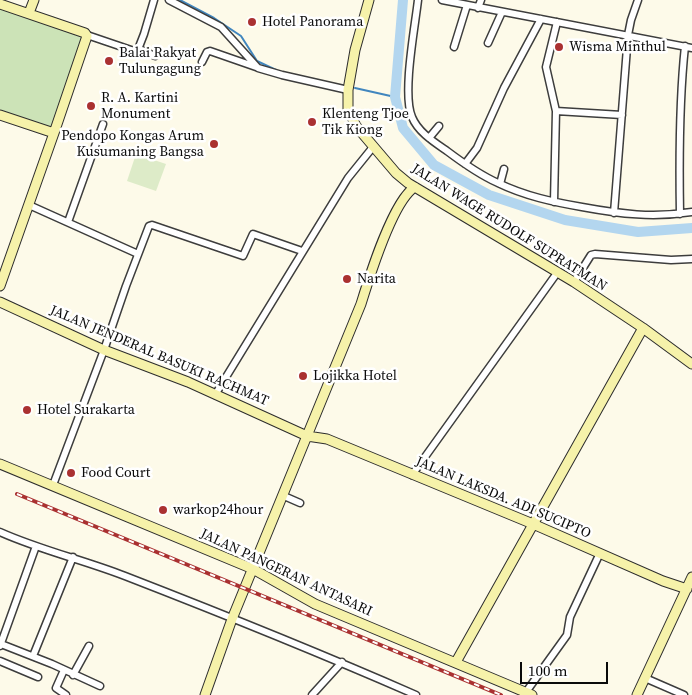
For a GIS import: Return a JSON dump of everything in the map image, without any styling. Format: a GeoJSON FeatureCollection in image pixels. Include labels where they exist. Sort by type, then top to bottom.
{"type":"FeatureCollection","features":[{"type":"Feature","properties":{"kind":"street"},"geometry":{"type":"LineString","coordinates":[[29,14],[34,0]]}},
{"type":"Feature","properties":{"kind":"street"},"geometry":{"type":"LineString","coordinates":[[0,4],[136,52],[154,0]]}},
{"type":"Feature","properties":{"kind":"street"},"geometry":{"type":"LineString","coordinates":[[169,0],[221,27],[258,68]]}},
{"type":"Feature","properties":{"kind":"street","name":"JALAN WAGE RUDOLF SUPRATMAN"},"geometry":{"type":"LineString","coordinates":[[369,0],[355,50],[348,90],[348,109],[352,120],[373,147],[402,178],[415,187],[574,282],[643,328],[692,364]]}},
{"type":"Feature","properties":{"kind":"street"},"geometry":{"type":"LineString","coordinates":[[418,0],[408,103],[414,122],[430,138],[465,164],[522,194],[554,202],[638,216],[692,212]]}},
{"type":"Feature","properties":{"kind":"street"},"geometry":{"type":"LineString","coordinates":[[442,0],[692,48]]}},
{"type":"Feature","properties":{"kind":"street"},"geometry":{"type":"LineString","coordinates":[[478,8],[481,0]]}},
{"type":"Feature","properties":{"kind":"street"},"geometry":{"type":"LineString","coordinates":[[614,212],[628,35],[638,0]]}},
{"type":"Feature","properties":{"kind":"street"},"geometry":{"type":"LineString","coordinates":[[454,47],[467,5]]}},
{"type":"Feature","properties":{"kind":"street"},"geometry":{"type":"LineString","coordinates":[[488,43],[502,12]]}},
{"type":"Feature","properties":{"kind":"street"},"geometry":{"type":"LineString","coordinates":[[465,164],[477,148],[504,88],[541,19]]}},
{"type":"Feature","properties":{"kind":"street"},"geometry":{"type":"LineString","coordinates":[[554,202],[556,111],[546,67],[557,22]]}},
{"type":"Feature","properties":{"kind":"street"},"geometry":{"type":"LineString","coordinates":[[0,286],[87,35]]}},
{"type":"Feature","properties":{"kind":"street"},"geometry":{"type":"LineString","coordinates":[[680,214],[679,130],[685,46]]}},
{"type":"Feature","properties":{"kind":"street"},"geometry":{"type":"LineString","coordinates":[[138,49],[155,56]]}},
{"type":"Feature","properties":{"kind":"street"},"geometry":{"type":"LineString","coordinates":[[202,62],[207,52],[210,51],[282,75],[348,90]]}},
{"type":"Feature","properties":{"kind":"street"},"geometry":{"type":"LineString","coordinates":[[556,111],[622,115]]}},
{"type":"Feature","properties":{"kind":"street"},"geometry":{"type":"LineString","coordinates":[[0,115],[54,133]]}},
{"type":"Feature","properties":{"kind":"street"},"geometry":{"type":"LineString","coordinates":[[68,222],[103,124]]}},
{"type":"Feature","properties":{"kind":"street"},"geometry":{"type":"LineString","coordinates":[[430,138],[439,126]]}},
{"type":"Feature","properties":{"kind":"street"},"geometry":{"type":"LineString","coordinates":[[215,395],[348,178],[373,147]]}},
{"type":"Feature","properties":{"kind":"street"},"geometry":{"type":"LineString","coordinates":[[500,184],[504,169]]}},
{"type":"Feature","properties":{"kind":"street"},"geometry":{"type":"LineString","coordinates":[[205,695],[232,619],[284,496],[361,304],[374,264],[400,202],[404,195],[415,187]]}},
{"type":"Feature","properties":{"kind":"street"},"geometry":{"type":"LineString","coordinates":[[29,205],[138,254]]}},
{"type":"Feature","properties":{"kind":"street"},"geometry":{"type":"LineString","coordinates":[[53,485],[150,225],[243,256],[253,234],[302,251]]}},
{"type":"Feature","properties":{"kind":"street"},"geometry":{"type":"LineString","coordinates":[[574,282],[591,256],[595,254],[671,260],[692,259]]}},
{"type":"Feature","properties":{"kind":"street"},"geometry":{"type":"LineString","coordinates":[[412,475],[557,272]]}},
{"type":"Feature","properties":{"kind":"street","name":"JALAN JENDERAL BASUKI RACHMAT"},"geometry":{"type":"LineString","coordinates":[[0,302],[104,350],[188,382],[307,436]]}},
{"type":"Feature","properties":{"kind":"street"},"geometry":{"type":"LineString","coordinates":[[456,662],[643,328]]}},
{"type":"Feature","properties":{"kind":"street","name":"JALAN LAKSDA. ADI SUCIPTO"},"geometry":{"type":"LineString","coordinates":[[307,436],[327,440],[533,524],[663,581],[689,590]]}},
{"type":"Feature","properties":{"kind":"street","name":"JALAN PANGERAN ANTASARI"},"geometry":{"type":"LineString","coordinates":[[0,464],[253,569],[314,604],[529,694]]}},
{"type":"Feature","properties":{"kind":"street"},"geometry":{"type":"LineString","coordinates":[[284,496],[300,503]]}},
{"type":"Feature","properties":{"kind":"street"},"geometry":{"type":"LineString","coordinates":[[0,532],[36,546],[73,557],[342,662],[416,695]]}},
{"type":"Feature","properties":{"kind":"street"},"geometry":{"type":"LineString","coordinates":[[36,546],[1,645],[33,656],[100,686]]}},
{"type":"Feature","properties":{"kind":"street"},"geometry":{"type":"LineString","coordinates":[[529,694],[567,635],[570,617],[600,553]]}},
{"type":"Feature","properties":{"kind":"street"},"geometry":{"type":"LineString","coordinates":[[33,656],[73,557]]}},
{"type":"Feature","properties":{"kind":"street"},"geometry":{"type":"LineString","coordinates":[[637,695],[689,590],[692,577]]}},
{"type":"Feature","properties":{"kind":"street"},"geometry":{"type":"LineString","coordinates":[[73,674],[89,646]]}},
{"type":"Feature","properties":{"kind":"street"},"geometry":{"type":"LineString","coordinates":[[0,661],[38,676]]}},
{"type":"Feature","properties":{"kind":"street"},"geometry":{"type":"LineString","coordinates":[[314,694],[342,662]]}},
{"type":"Feature","properties":{"kind":"street"},"geometry":{"type":"LineString","coordinates":[[64,670],[56,689],[66,695]]}},
{"type":"Feature","properties":{"kind":"street"},"geometry":{"type":"LineString","coordinates":[[645,678],[684,695]]}},
{"type":"Feature","properties":{"kind":"green space"},"geometry":{"type":"Polygon","coordinates":[[[0,5],[84,35],[52,129],[0,112],[0,5]]]}},
{"type":"Feature","properties":{"kind":"green space"},"geometry":{"type":"Polygon","coordinates":[[[136,154],[166,164],[156,191],[127,181],[136,154]]]}},
{"type":"Feature","properties":{"kind":"waterway"},"geometry":{"type":"LineString","coordinates":[[180,0],[214,18],[241,36],[257,61],[276,70]]}},
{"type":"Feature","properties":{"kind":"waterway"},"geometry":{"type":"LineString","coordinates":[[403,0],[395,97],[403,128],[434,165],[489,195],[565,220],[638,232],[692,228]]}},
{"type":"Feature","properties":{"kind":"waterway"},"geometry":{"type":"LineString","coordinates":[[355,88],[395,97]]}},
{"type":"Feature","properties":{"kind":"railway"},"geometry":{"type":"LineString","coordinates":[[17,494],[501,695]]}},
{"type":"Feature","properties":{"kind":"place","name":"Hotel Panorama"},"geometry":{"type":"Point","coordinates":[252,22]}},
{"type":"Feature","properties":{"kind":"place","name":"Wisma Minthul"},"geometry":{"type":"Point","coordinates":[559,47]}},
{"type":"Feature","properties":{"kind":"place","name":"Balai Rakyat Tulungagung"},"geometry":{"type":"Point","coordinates":[109,61]}},
{"type":"Feature","properties":{"kind":"place","name":"R. A. Kartini Monument"},"geometry":{"type":"Point","coordinates":[91,106]}},
{"type":"Feature","properties":{"kind":"place","name":"Klenteng Tjoe Tik Kiong"},"geometry":{"type":"Point","coordinates":[312,122]}},
{"type":"Feature","properties":{"kind":"place","name":"Pendopo Kongas Arum Kusumaning Bangsa"},"geometry":{"type":"Point","coordinates":[214,144]}},
{"type":"Feature","properties":{"kind":"place","name":"Narita"},"geometry":{"type":"Point","coordinates":[347,279]}},
{"type":"Feature","properties":{"kind":"place","name":"Lojikka Hotel"},"geometry":{"type":"Point","coordinates":[303,376]}},
{"type":"Feature","properties":{"kind":"place","name":"Hotel Surakarta"},"geometry":{"type":"Point","coordinates":[27,410]}},
{"type":"Feature","properties":{"kind":"place","name":"Food Court"},"geometry":{"type":"Point","coordinates":[71,473]}},
{"type":"Feature","properties":{"kind":"place","name":"warkop24hour"},"geometry":{"type":"Point","coordinates":[163,510]}}]}
